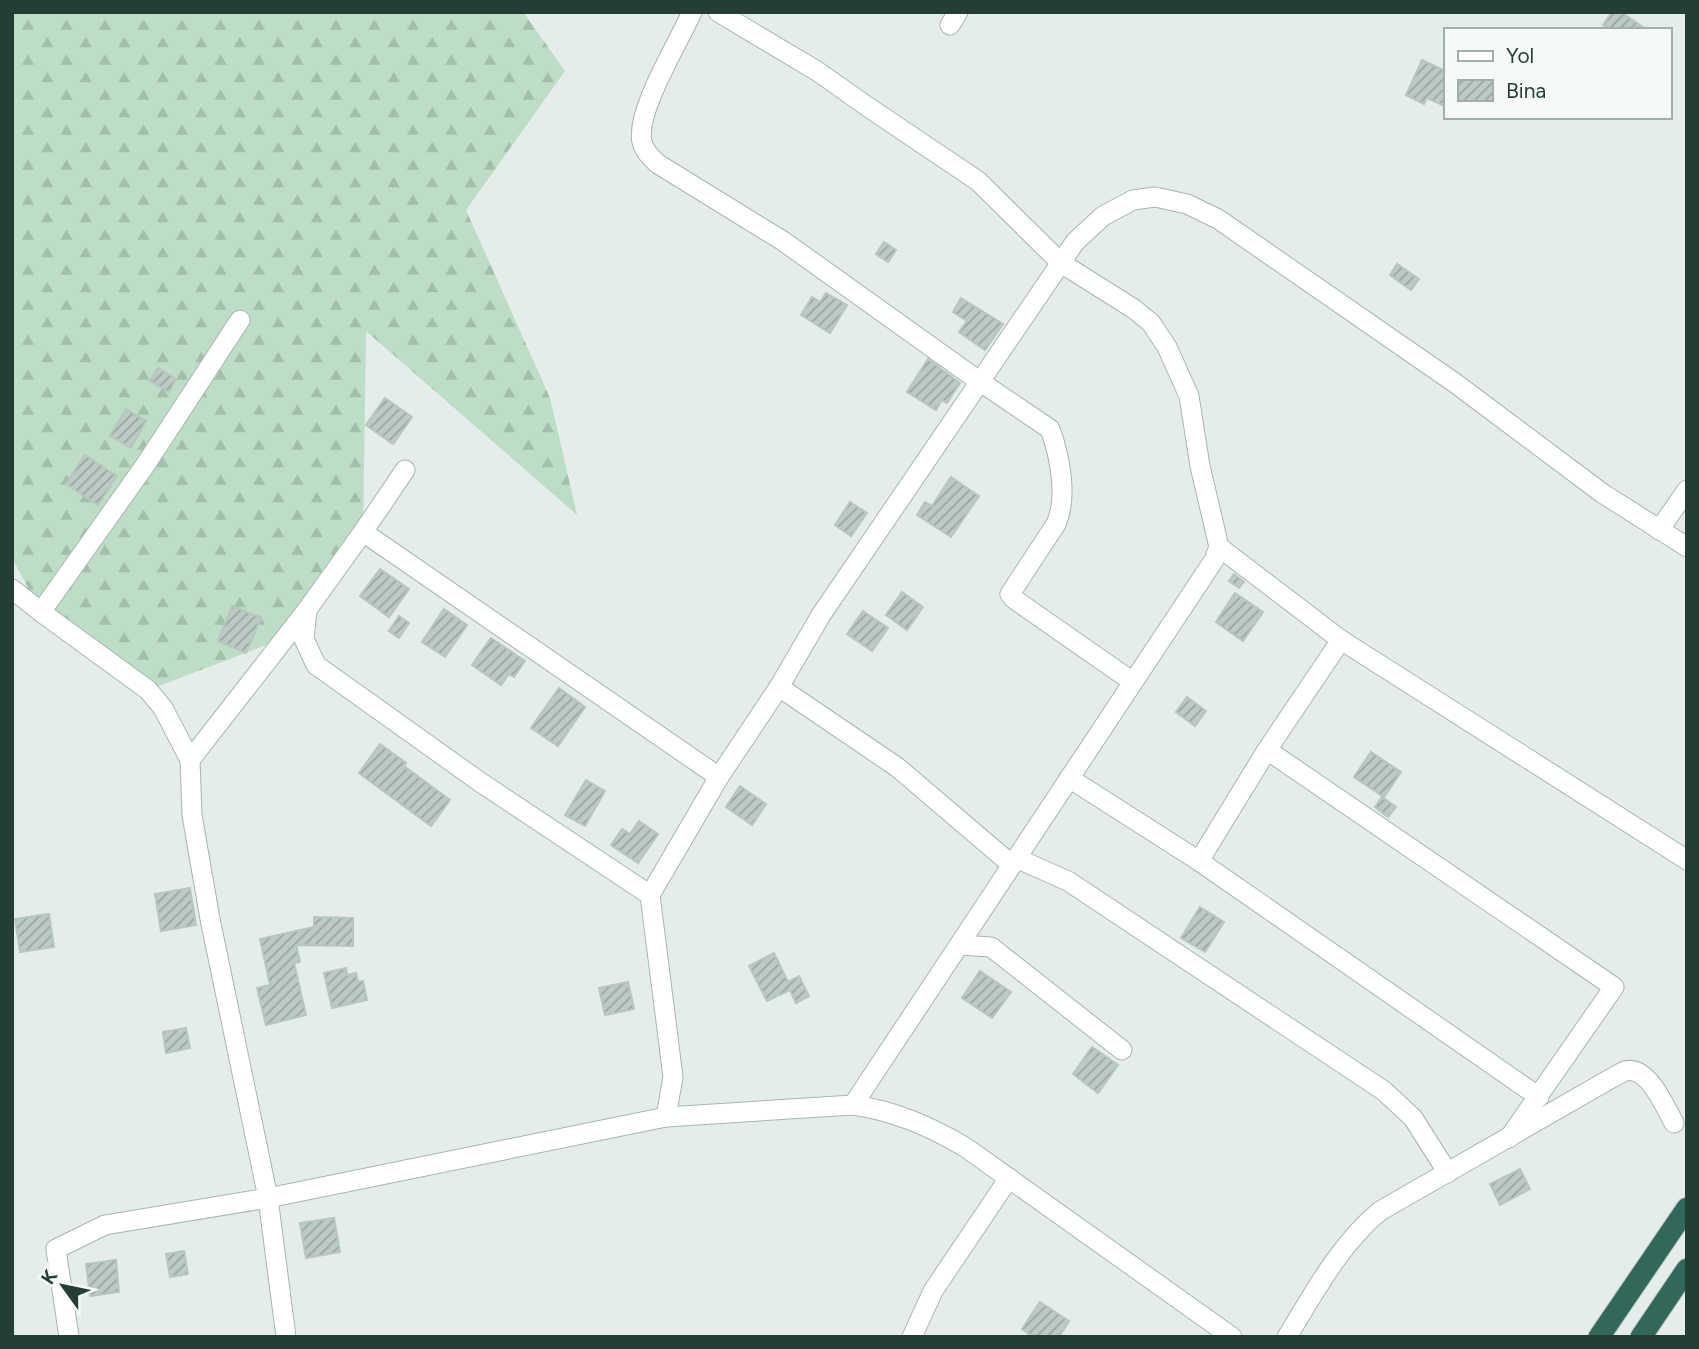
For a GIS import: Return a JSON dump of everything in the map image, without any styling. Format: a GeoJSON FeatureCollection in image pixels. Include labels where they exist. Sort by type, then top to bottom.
{"type":"FeatureCollection","features":[{"type":"Feature","properties":{"kind":"highway"},"geometry":{"type":"LineString","coordinates":[[1599,1337],[1687,1208]]}},
{"type":"Feature","properties":{"kind":"highway"},"geometry":{"type":"LineString","coordinates":[[1642,1337],[1687,1269]]}},
{"type":"Feature","properties":{"kind":"street"},"geometry":{"type":"LineString","coordinates":[[692,12],[648,104],[642,124],[642,142],[648,155],[658,164],[783,240],[1050,429],[1063,495],[1061,512],[1010,594],[1133,682]]}},
{"type":"Feature","properties":{"kind":"street"},"geometry":{"type":"LineString","coordinates":[[718,12],[817,71],[978,181],[1061,263],[1134,309],[1151,323],[1167,346],[1189,396],[1200,466],[1219,547],[1214,560],[853,1104]]}},
{"type":"Feature","properties":{"kind":"street"},"geometry":{"type":"LineString","coordinates":[[666,1116],[673,1077],[650,894],[719,777],[779,687],[821,615],[1075,242],[1103,216],[1133,200],[1154,197],[1187,204],[1218,219],[1455,383],[1602,493],[1687,547]]}},
{"type":"Feature","properties":{"kind":"street"},"geometry":{"type":"LineString","coordinates":[[41,612],[146,464],[240,320]]}},
{"type":"Feature","properties":{"kind":"street"},"geometry":{"type":"LineString","coordinates":[[190,760],[307,610],[405,470]]}},
{"type":"Feature","properties":{"kind":"street"},"geometry":{"type":"LineString","coordinates":[[1658,530],[1687,490]]}},
{"type":"Feature","properties":{"kind":"street"},"geometry":{"type":"LineString","coordinates":[[363,532],[719,777]]}},
{"type":"Feature","properties":{"kind":"street"},"geometry":{"type":"LineString","coordinates":[[1219,547],[1340,640],[1687,860]]}},
{"type":"Feature","properties":{"kind":"street"},"geometry":{"type":"LineString","coordinates":[[12,589],[148,690],[163,708],[190,760],[192,815],[210,919],[268,1198],[286,1337]]}},
{"type":"Feature","properties":{"kind":"street"},"geometry":{"type":"LineString","coordinates":[[307,610],[303,639],[316,665],[480,782],[650,894]]}},
{"type":"Feature","properties":{"kind":"street"},"geometry":{"type":"LineString","coordinates":[[1199,861],[1267,750],[1340,640]]}},
{"type":"Feature","properties":{"kind":"street"},"geometry":{"type":"LineString","coordinates":[[779,687],[897,767],[1014,862],[1068,881],[1384,1091],[1413,1118],[1448,1173]]}},
{"type":"Feature","properties":{"kind":"street"},"geometry":{"type":"LineString","coordinates":[[1267,750],[1615,987],[1509,1138]]}},
{"type":"Feature","properties":{"kind":"street"},"geometry":{"type":"LineString","coordinates":[[1069,778],[1199,861],[1539,1097]]}},
{"type":"Feature","properties":{"kind":"street"},"geometry":{"type":"LineString","coordinates":[[959,945],[991,947],[1122,1049]]}},
{"type":"Feature","properties":{"kind":"street"},"geometry":{"type":"LineString","coordinates":[[1287,1337],[1333,1265],[1362,1226],[1380,1211],[1627,1071],[1636,1071],[1647,1078],[1674,1123]]}},
{"type":"Feature","properties":{"kind":"street"},"geometry":{"type":"LineString","coordinates":[[69,1337],[56,1249],[106,1225],[268,1198],[666,1116],[853,1104],[876,1108],[930,1127],[965,1147],[1232,1337]]}},
{"type":"Feature","properties":{"kind":"street"},"geometry":{"type":"LineString","coordinates":[[912,1337],[933,1291],[1009,1178]]}},
{"type":"Feature","properties":{"kind":"green space"},"geometry":{"type":"Polygon","coordinates":[[[12,12],[523,12],[565,71],[466,210],[550,398],[577,515],[366,331],[363,532],[285,638],[148,690],[41,612],[12,558],[12,12]]]}},
{"type":"Feature","properties":{"kind":"building"},"geometry":{"type":"Polygon","coordinates":[[[1612,12],[1621,12],[1644,28],[1607,28],[1603,25],[1612,12]]]}},
{"type":"Feature","properties":{"kind":"building"},"geometry":{"type":"Polygon","coordinates":[[[1422,60],[1444,71],[1444,106],[1427,98],[1424,104],[1406,95],[1422,60]]]}},
{"type":"Feature","properties":{"kind":"building"},"geometry":{"type":"Polygon","coordinates":[[[884,242],[896,250],[888,262],[876,254],[884,242]]]}},
{"type":"Feature","properties":{"kind":"building"},"geometry":{"type":"Polygon","coordinates":[[[1397,264],[1419,279],[1411,290],[1390,275],[1397,264]]]}},
{"type":"Feature","properties":{"kind":"building"},"geometry":{"type":"Polygon","coordinates":[[[826,293],[847,305],[830,333],[801,315],[812,297],[820,302],[826,293]]]}},
{"type":"Feature","properties":{"kind":"building"},"geometry":{"type":"Polygon","coordinates":[[[961,298],[1003,324],[985,350],[959,332],[967,321],[953,312],[961,298]]]}},
{"type":"Feature","properties":{"kind":"building"},"geometry":{"type":"Polygon","coordinates":[[[928,359],[960,383],[947,403],[942,400],[936,410],[907,392],[928,359]]]}},
{"type":"Feature","properties":{"kind":"building"},"geometry":{"type":"Polygon","coordinates":[[[158,368],[176,379],[169,392],[150,381],[158,368]]]}},
{"type":"Feature","properties":{"kind":"building"},"geometry":{"type":"Polygon","coordinates":[[[385,398],[412,417],[393,444],[366,425],[385,398]]]}},
{"type":"Feature","properties":{"kind":"building"},"geometry":{"type":"Polygon","coordinates":[[[126,409],[146,421],[131,448],[110,436],[126,409]]]}},
{"type":"Feature","properties":{"kind":"building"},"geometry":{"type":"Polygon","coordinates":[[[85,455],[117,476],[98,505],[66,484],[85,455]]]}},
{"type":"Feature","properties":{"kind":"building"},"geometry":{"type":"Polygon","coordinates":[[[951,477],[979,496],[951,537],[917,515],[925,502],[932,506],[951,477]]]}},
{"type":"Feature","properties":{"kind":"building"},"geometry":{"type":"Polygon","coordinates":[[[850,502],[867,513],[851,536],[835,525],[850,502]]]}},
{"type":"Feature","properties":{"kind":"building"},"geometry":{"type":"Polygon","coordinates":[[[380,569],[409,589],[389,617],[360,596],[380,569]]]}},
{"type":"Feature","properties":{"kind":"building"},"geometry":{"type":"Polygon","coordinates":[[[1234,574],[1244,582],[1239,588],[1229,581],[1234,574]]]}},
{"type":"Feature","properties":{"kind":"building"},"geometry":{"type":"Polygon","coordinates":[[[902,592],[923,607],[907,630],[886,615],[902,592]]]}},
{"type":"Feature","properties":{"kind":"building"},"geometry":{"type":"Polygon","coordinates":[[[1235,593],[1263,612],[1243,641],[1216,622],[1235,593]]]}},
{"type":"Feature","properties":{"kind":"building"},"geometry":{"type":"Polygon","coordinates":[[[232,606],[261,618],[246,653],[218,641],[232,606]]]}},
{"type":"Feature","properties":{"kind":"building"},"geometry":{"type":"Polygon","coordinates":[[[444,609],[467,625],[445,657],[422,642],[444,609]]]}},
{"type":"Feature","properties":{"kind":"building"},"geometry":{"type":"Polygon","coordinates":[[[863,611],[888,628],[872,651],[847,634],[863,611]]]}},
{"type":"Feature","properties":{"kind":"building"},"geometry":{"type":"Polygon","coordinates":[[[399,616],[409,623],[399,638],[389,631],[399,616]]]}},
{"type":"Feature","properties":{"kind":"building"},"geometry":{"type":"Polygon","coordinates":[[[491,638],[525,661],[514,677],[509,674],[501,685],[472,665],[491,638]]]}},
{"type":"Feature","properties":{"kind":"building"},"geometry":{"type":"Polygon","coordinates":[[[559,688],[585,707],[558,746],[531,728],[559,688]]]}},
{"type":"Feature","properties":{"kind":"building"},"geometry":{"type":"Polygon","coordinates":[[[1187,697],[1206,711],[1195,726],[1176,712],[1187,697]]]}},
{"type":"Feature","properties":{"kind":"building"},"geometry":{"type":"Polygon","coordinates":[[[380,744],[406,763],[404,766],[450,800],[431,826],[359,773],[380,744]]]}},
{"type":"Feature","properties":{"kind":"building"},"geometry":{"type":"Polygon","coordinates":[[[1371,752],[1401,772],[1384,797],[1354,777],[1371,752]]]}},
{"type":"Feature","properties":{"kind":"building"},"geometry":{"type":"Polygon","coordinates":[[[586,780],[605,791],[585,826],[565,815],[586,780]]]}},
{"type":"Feature","properties":{"kind":"building"},"geometry":{"type":"Polygon","coordinates":[[[740,786],[766,804],[752,825],[726,807],[740,786]]]}},
{"type":"Feature","properties":{"kind":"building"},"geometry":{"type":"Polygon","coordinates":[[[1382,797],[1396,807],[1388,817],[1375,807],[1382,797]]]}},
{"type":"Feature","properties":{"kind":"building"},"geometry":{"type":"Polygon","coordinates":[[[639,821],[658,834],[638,863],[611,845],[622,829],[630,834],[639,821]]]}},
{"type":"Feature","properties":{"kind":"building"},"geometry":{"type":"Polygon","coordinates":[[[190,888],[196,925],[161,931],[155,894],[190,888]]]}},
{"type":"Feature","properties":{"kind":"building"},"geometry":{"type":"Polygon","coordinates":[[[1200,907],[1224,922],[1205,952],[1181,938],[1200,907]]]}},
{"type":"Feature","properties":{"kind":"building"},"geometry":{"type":"Polygon","coordinates":[[[49,914],[54,947],[20,952],[15,919],[49,914]]]}},
{"type":"Feature","properties":{"kind":"building"},"geometry":{"type":"Polygon","coordinates":[[[314,917],[353,918],[353,946],[296,945],[300,962],[294,963],[306,1015],[266,1025],[257,988],[270,985],[260,939],[314,927],[314,917]]]}},
{"type":"Feature","properties":{"kind":"building"},"geometry":{"type":"Polygon","coordinates":[[[774,953],[788,982],[799,976],[809,996],[796,1003],[790,990],[767,1001],[749,966],[774,953]]]}},
{"type":"Feature","properties":{"kind":"building"},"geometry":{"type":"Polygon","coordinates":[[[346,968],[347,975],[356,973],[358,982],[363,981],[367,1000],[332,1008],[324,973],[346,968]]]}},
{"type":"Feature","properties":{"kind":"building"},"geometry":{"type":"Polygon","coordinates":[[[980,971],[1011,992],[992,1018],[962,998],[980,971]]]}},
{"type":"Feature","properties":{"kind":"building"},"geometry":{"type":"Polygon","coordinates":[[[628,982],[634,1009],[605,1015],[599,988],[628,982]]]}},
{"type":"Feature","properties":{"kind":"building"},"geometry":{"type":"Polygon","coordinates":[[[186,1028],[190,1048],[166,1053],[163,1032],[186,1028]]]}},
{"type":"Feature","properties":{"kind":"building"},"geometry":{"type":"Polygon","coordinates":[[[1092,1047],[1118,1065],[1098,1093],[1073,1074],[1092,1047]]]}},
{"type":"Feature","properties":{"kind":"building"},"geometry":{"type":"Polygon","coordinates":[[[1520,1169],[1530,1189],[1500,1205],[1490,1184],[1520,1169]]]}},
{"type":"Feature","properties":{"kind":"building"},"geometry":{"type":"Polygon","coordinates":[[[334,1218],[340,1252],[306,1258],[300,1223],[334,1218]]]}},
{"type":"Feature","properties":{"kind":"building"},"geometry":{"type":"Polygon","coordinates":[[[184,1251],[188,1274],[170,1277],[166,1254],[184,1251]]]}},
{"type":"Feature","properties":{"kind":"building"},"geometry":{"type":"Polygon","coordinates":[[[116,1260],[119,1292],[90,1296],[86,1264],[116,1260]]]}},
{"type":"Feature","properties":{"kind":"building"},"geometry":{"type":"Polygon","coordinates":[[[1040,1302],[1069,1321],[1059,1337],[1033,1337],[1022,1329],[1040,1302]]]}}]}
